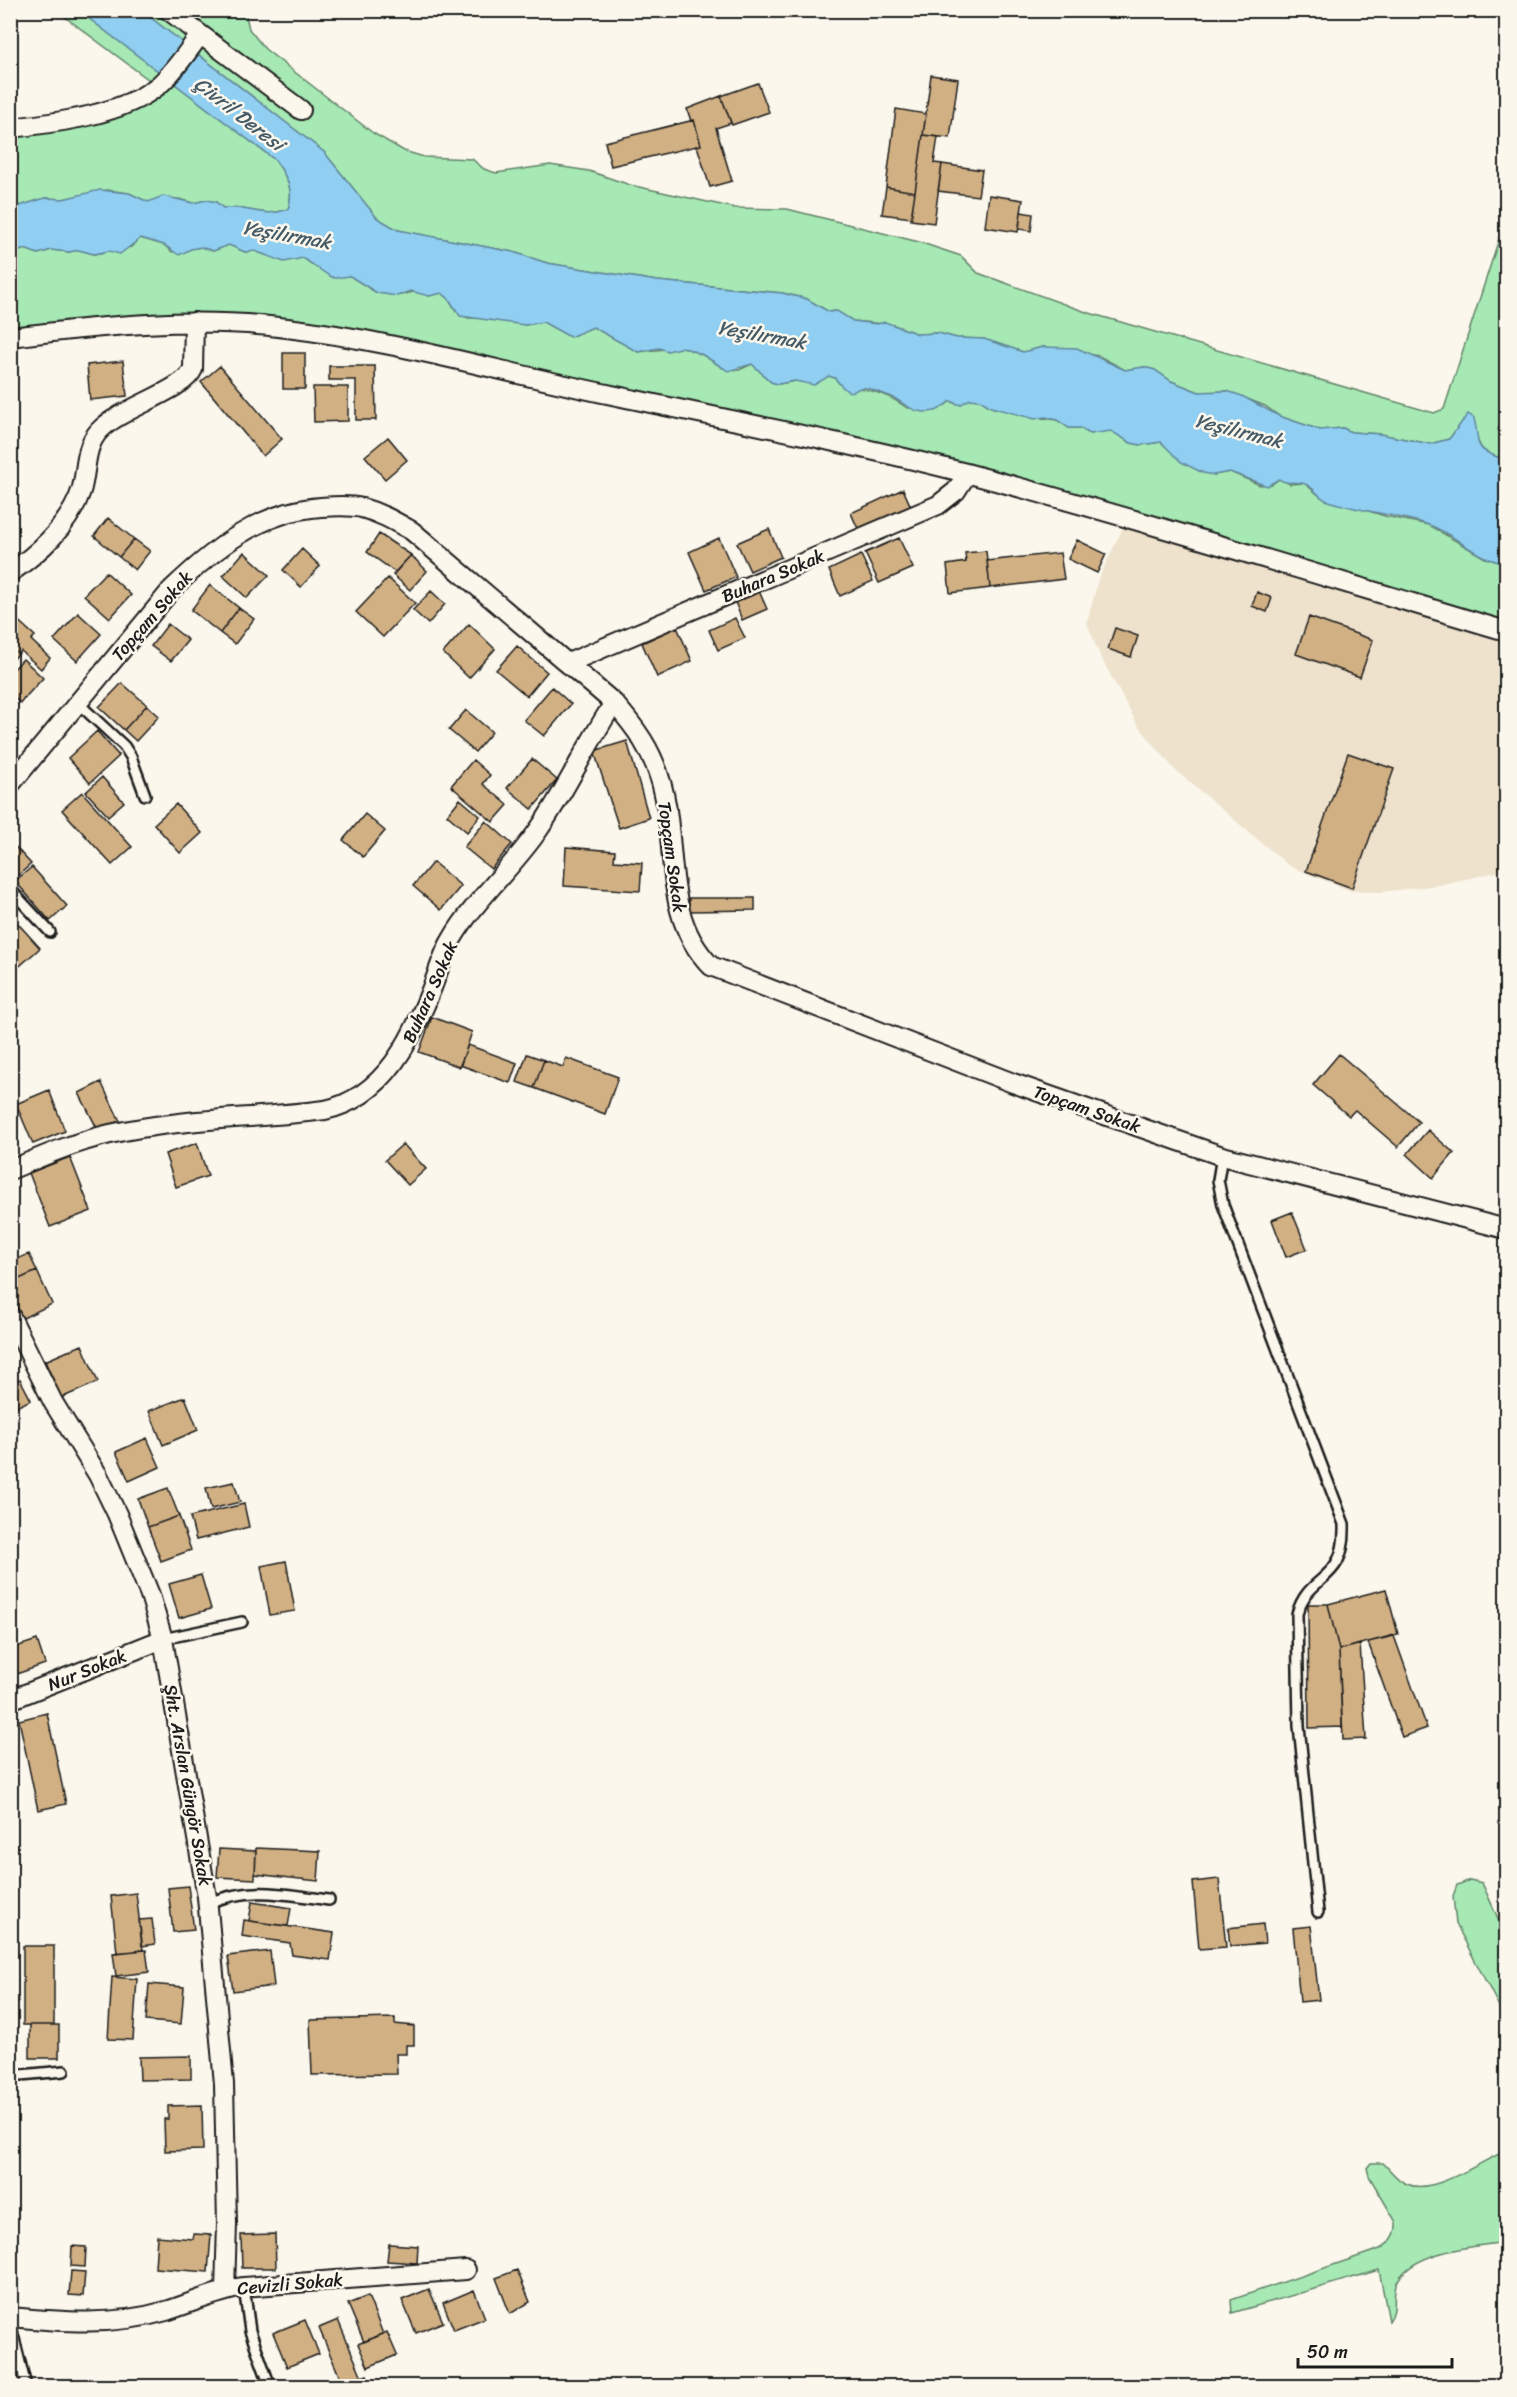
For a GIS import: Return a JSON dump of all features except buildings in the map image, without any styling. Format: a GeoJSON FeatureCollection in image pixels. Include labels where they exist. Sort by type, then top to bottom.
{"type":"FeatureCollection","features":[{"type":"Feature","properties":{"kind":"street"},"geometry":{"type":"LineString","coordinates":[[168,10],[195,41],[301,110]]}},
{"type":"Feature","properties":{"kind":"street"},"geometry":{"type":"LineString","coordinates":[[10,128],[83,117],[138,98],[167,78],[195,41]]}},
{"type":"Feature","properties":{"kind":"street"},"geometry":{"type":"LineString","coordinates":[[10,337],[103,326],[194,322],[286,327],[396,346],[600,393],[855,446],[968,474],[1506,631]]}},
{"type":"Feature","properties":{"kind":"street"},"geometry":{"type":"LineString","coordinates":[[10,573],[44,546],[64,523],[81,489],[90,446],[95,435],[107,422],[123,412],[180,384],[190,376],[193,369],[194,322]]}},
{"type":"Feature","properties":{"kind":"street","name":"Buhara Sokak"},"geometry":{"type":"LineString","coordinates":[[568,663],[938,505],[956,491],[968,474]]}},
{"type":"Feature","properties":{"kind":"street","name":"Topçam Sokak"},"geometry":{"type":"LineString","coordinates":[[10,785],[172,589],[202,561],[255,525],[281,514],[307,508],[360,508],[386,516],[412,531],[614,703],[641,735],[652,756],[662,784],[679,912],[686,934],[698,954],[711,966],[1013,1083],[1222,1156],[1506,1229]]}},
{"type":"Feature","properties":{"kind":"street","name":"Buhara Sokak"},"geometry":{"type":"LineString","coordinates":[[10,1170],[54,1151],[111,1134],[177,1122],[325,1110],[345,1106],[362,1096],[401,1055],[420,1019],[452,939],[536,834],[570,782],[596,731],[614,703]]}},
{"type":"Feature","properties":{"kind":"street","name":"Şht. Arslan Güngör Sokak"},"geometry":{"type":"LineString","coordinates":[[10,1315],[53,1402],[98,1475],[117,1514],[150,1594],[163,1639],[208,1903],[224,2084],[227,2224],[225,2290]]}},
{"type":"Feature","properties":{"kind":"street","name":"Nur Sokak"},"geometry":{"type":"LineString","coordinates":[[10,1700],[163,1639]]}},
{"type":"Feature","properties":{"kind":"street","name":"Cevizli Sokak"},"geometry":{"type":"LineString","coordinates":[[10,2317],[98,2322],[137,2318],[165,2311],[225,2290],[244,2287],[466,2270]]}},
{"type":"Feature","properties":{"kind":"lane"},"geometry":{"type":"LineString","coordinates":[[78,703],[124,746],[131,757],[145,795]]}},
{"type":"Feature","properties":{"kind":"lane"},"geometry":{"type":"LineString","coordinates":[[10,889],[50,932]]}},
{"type":"Feature","properties":{"kind":"lane"},"geometry":{"type":"LineString","coordinates":[[1222,1156],[1218,1180],[1223,1204],[1281,1363],[1344,1524],[1345,1546],[1338,1564],[1301,1600],[1297,1614],[1299,1726],[1318,1912]]}},
{"type":"Feature","properties":{"kind":"lane"},"geometry":{"type":"LineString","coordinates":[[163,1639],[242,1622]]}},
{"type":"Feature","properties":{"kind":"lane"},"geometry":{"type":"LineString","coordinates":[[208,1903],[230,1895],[253,1891],[329,1899]]}},
{"type":"Feature","properties":{"kind":"lane"},"geometry":{"type":"LineString","coordinates":[[10,2076],[64,2071]]}},
{"type":"Feature","properties":{"kind":"lane"},"geometry":{"type":"LineString","coordinates":[[244,2287],[250,2331],[270,2386]]}},
{"type":"Feature","properties":{"kind":"lane"},"geometry":{"type":"LineString","coordinates":[[10,2323],[26,2386]]}},
{"type":"Feature","properties":{"kind":"shaded area"},"geometry":{"type":"Polygon","coordinates":[[[1127,519],[1506,631],[1506,870],[1439,885],[1381,892],[1351,891],[1289,866],[1174,769],[1137,724],[1100,656],[1087,623],[1098,580],[1127,519]]]}},
{"type":"Feature","properties":{"kind":"green space"},"geometry":{"type":"Polygon","coordinates":[[[57,11],[79,11],[275,160],[283,171],[290,189],[288,209],[271,213],[223,208],[216,202],[207,200],[193,203],[179,199],[148,202],[129,193],[107,190],[63,199],[45,198],[11,209],[10,128],[43,124],[157,86],[57,11]]]}},
{"type":"Feature","properties":{"kind":"green space"},"geometry":{"type":"Polygon","coordinates":[[[142,11],[245,11],[249,29],[265,49],[373,133],[404,151],[424,157],[472,159],[484,169],[496,173],[550,165],[589,171],[630,185],[735,208],[787,209],[919,242],[961,256],[978,273],[1086,312],[1434,413],[1444,409],[1506,217],[1506,397],[1498,430],[1506,433],[1506,460],[1481,448],[1468,415],[1449,439],[1430,444],[1380,434],[1351,432],[1343,428],[1320,430],[1279,416],[1265,406],[1227,391],[1199,392],[1171,381],[1155,370],[1144,367],[1125,370],[1099,356],[1043,347],[1023,352],[984,339],[957,338],[938,333],[918,334],[894,325],[853,321],[835,311],[829,312],[807,299],[783,293],[657,281],[547,263],[513,252],[398,230],[377,218],[324,152],[142,11]]]}},
{"type":"Feature","properties":{"kind":"green space"},"geometry":{"type":"Polygon","coordinates":[[[140,238],[164,245],[172,252],[201,247],[213,251],[229,245],[245,252],[255,251],[279,260],[303,258],[317,268],[350,276],[377,293],[401,295],[418,291],[429,296],[442,293],[449,299],[456,311],[468,318],[487,318],[525,325],[543,322],[570,337],[593,327],[638,352],[683,347],[703,355],[723,368],[739,370],[752,364],[771,382],[778,384],[829,376],[835,378],[839,383],[883,394],[907,408],[945,405],[951,401],[956,404],[970,399],[981,400],[991,407],[1026,416],[1057,420],[1069,428],[1080,428],[1090,434],[1111,430],[1131,443],[1141,445],[1161,442],[1175,455],[1214,475],[1230,472],[1260,485],[1272,484],[1279,479],[1290,484],[1304,483],[1320,496],[1385,516],[1429,525],[1485,558],[1506,563],[1506,631],[967,474],[286,327],[11,337],[10,254],[25,249],[38,254],[51,250],[69,252],[79,250],[94,254],[131,247],[140,238]]]}},
{"type":"Feature","properties":{"kind":"green space"},"geometry":{"type":"Polygon","coordinates":[[[1470,1880],[1482,1883],[1506,1936],[1506,2020],[1456,1924],[1453,1896],[1457,1885],[1470,1880]]]}},
{"type":"Feature","properties":{"kind":"green space"},"geometry":{"type":"Polygon","coordinates":[[[1506,2151],[1506,2242],[1444,2252],[1414,2264],[1403,2274],[1396,2285],[1394,2308],[1389,2321],[1379,2270],[1232,2313],[1231,2300],[1380,2249],[1390,2241],[1396,2222],[1369,2176],[1367,2168],[1371,2163],[1383,2163],[1407,2184],[1430,2185],[1456,2176],[1506,2151]]]}},
{"type":"Feature","properties":{"kind":"water"},"geometry":{"type":"Polygon","coordinates":[[[79,11],[142,11],[324,152],[377,218],[398,230],[513,252],[547,263],[657,281],[782,293],[807,299],[829,312],[837,311],[853,321],[877,324],[885,322],[918,334],[938,333],[957,338],[984,339],[1023,352],[1043,347],[1077,348],[1125,370],[1144,367],[1155,370],[1171,381],[1199,392],[1227,391],[1242,396],[1279,416],[1320,430],[1343,428],[1351,432],[1380,434],[1430,444],[1449,439],[1468,414],[1474,418],[1478,442],[1483,450],[1506,460],[1506,563],[1486,557],[1429,525],[1326,500],[1311,487],[1302,483],[1279,479],[1267,486],[1230,472],[1214,475],[1203,473],[1181,462],[1161,442],[1141,445],[1131,443],[1111,431],[1090,434],[1080,428],[1069,428],[1057,420],[1045,417],[1035,419],[991,407],[980,400],[970,399],[960,405],[951,401],[937,410],[921,412],[870,389],[860,388],[851,392],[847,391],[835,378],[829,376],[814,385],[795,381],[778,384],[771,382],[752,364],[728,371],[703,355],[683,347],[668,351],[659,348],[638,352],[593,327],[570,337],[543,322],[525,325],[460,316],[449,299],[442,293],[429,296],[410,291],[397,296],[377,293],[350,276],[334,278],[303,258],[284,262],[255,251],[245,252],[229,245],[213,251],[201,247],[191,249],[179,255],[164,245],[141,238],[120,254],[109,251],[94,254],[79,250],[69,252],[51,250],[38,254],[25,249],[11,254],[10,209],[45,198],[63,199],[100,190],[129,193],[148,202],[163,196],[193,203],[207,200],[216,202],[223,208],[271,213],[288,209],[290,202],[288,183],[275,160],[79,11]]]}},
{"type":"Feature","properties":{"kind":"water label","name":"Çivril Deresi"},"geometry":{"type":"Point","coordinates":[239,114]}},
{"type":"Feature","properties":{"kind":"water label","name":"Yeşilırmak"},"geometry":{"type":"Point","coordinates":[287,235]}},
{"type":"Feature","properties":{"kind":"water label","name":"Yeşilırmak"},"geometry":{"type":"Point","coordinates":[762,335]}},
{"type":"Feature","properties":{"kind":"water label","name":"Yeşilırmak"},"geometry":{"type":"Point","coordinates":[1239,431]}}]}
